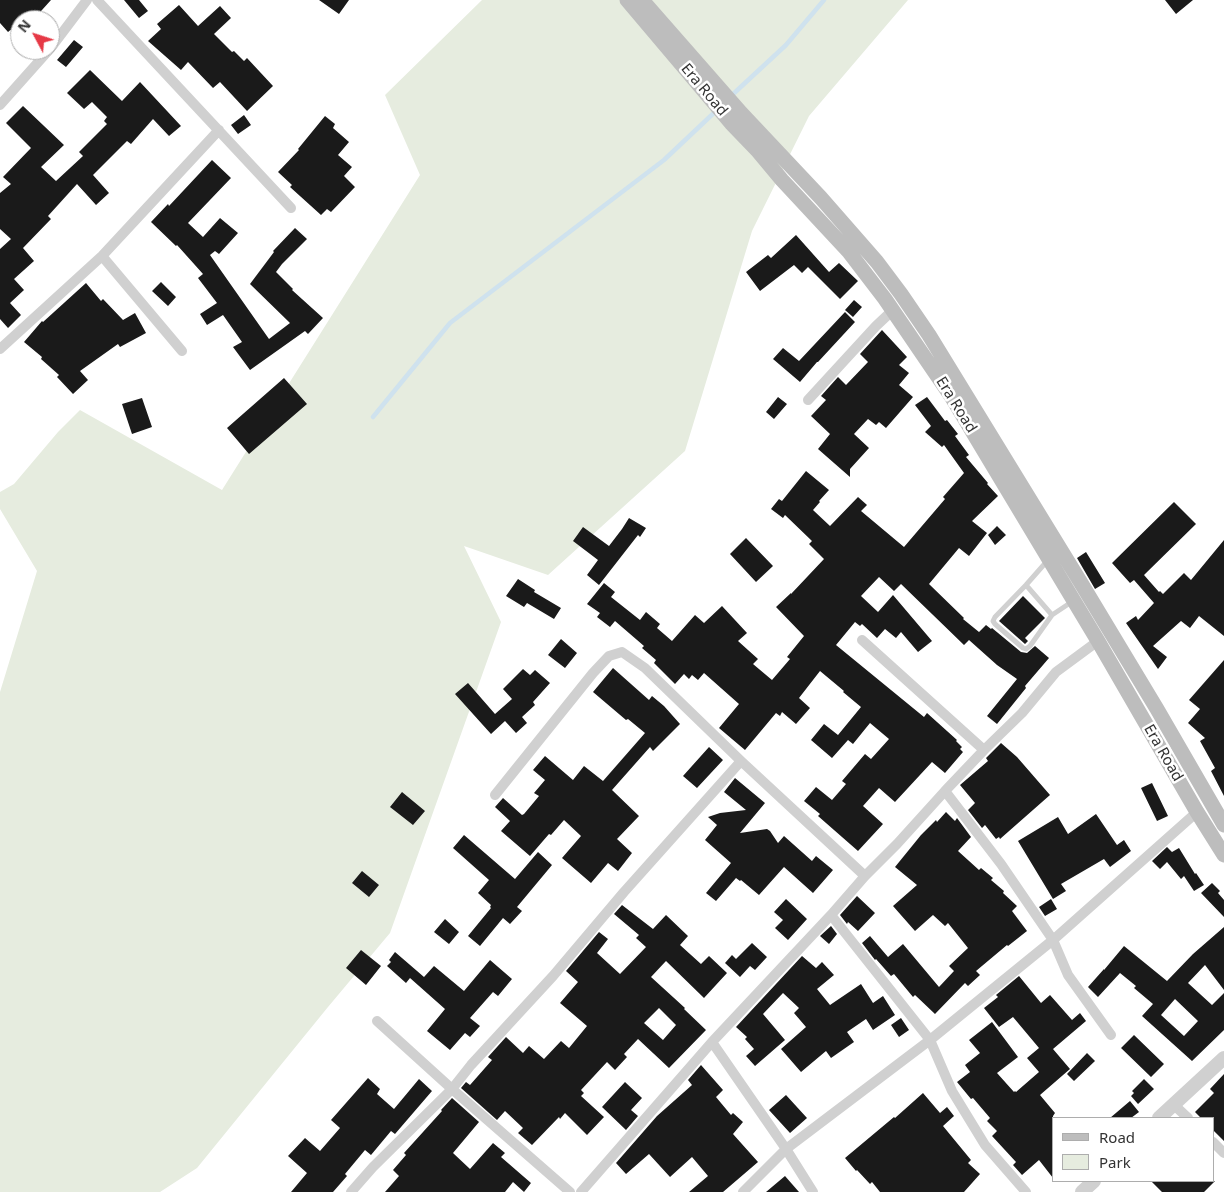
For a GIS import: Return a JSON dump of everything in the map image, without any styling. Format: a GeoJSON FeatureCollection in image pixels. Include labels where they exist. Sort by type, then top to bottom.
{"type":"FeatureCollection","features":[{"type":"Feature","properties":{"kind":"main road","name":"Era Road"},"geometry":{"type":"LineString","coordinates":[[627,0],[736,118],[757,150],[782,180],[849,252],[893,310],[951,396],[1074,600],[1197,812],[1224,854]]}},
{"type":"Feature","properties":{"kind":"main road"},"geometry":{"type":"LineString","coordinates":[[642,0],[716,95]]}},
{"type":"Feature","properties":{"kind":"main road"},"geometry":{"type":"LineString","coordinates":[[736,118],[822,198],[877,262],[929,335],[1157,709],[1224,825]]}},
{"type":"Feature","properties":{"kind":"street"},"geometry":{"type":"LineString","coordinates":[[60,37],[88,0]]}},
{"type":"Feature","properties":{"kind":"street"},"geometry":{"type":"LineString","coordinates":[[97,0],[291,208]]}},
{"type":"Feature","properties":{"kind":"street"},"geometry":{"type":"LineString","coordinates":[[0,106],[41,60]]}},
{"type":"Feature","properties":{"kind":"street"},"geometry":{"type":"LineString","coordinates":[[0,349],[102,256],[219,130]]}},
{"type":"Feature","properties":{"kind":"street"},"geometry":{"type":"LineString","coordinates":[[102,256],[182,351]]}},
{"type":"Feature","properties":{"kind":"street"},"geometry":{"type":"LineString","coordinates":[[808,400],[893,310]]}},
{"type":"Feature","properties":{"kind":"street"},"geometry":{"type":"LineString","coordinates":[[862,640],[984,750]]}},
{"type":"Feature","properties":{"kind":"street"},"geometry":{"type":"LineString","coordinates":[[581,1192],[712,1042],[945,791],[1022,713],[1056,672],[1098,641]]}},
{"type":"Feature","properties":{"kind":"street"},"geometry":{"type":"LineString","coordinates":[[495,795],[593,673],[609,656],[622,652],[645,668],[741,761],[865,876]]}},
{"type":"Feature","properties":{"kind":"street"},"geometry":{"type":"LineString","coordinates":[[351,1192],[373,1167],[452,1089],[470,1065],[553,976],[624,892],[741,761]]}},
{"type":"Feature","properties":{"kind":"street"},"geometry":{"type":"LineString","coordinates":[[945,791],[1001,864],[1053,940],[1068,975],[1110,1036]]}},
{"type":"Feature","properties":{"kind":"street"},"geometry":{"type":"LineString","coordinates":[[743,1192],[786,1149],[930,1040],[1053,940],[1197,812]]}},
{"type":"Feature","properties":{"kind":"street"},"geometry":{"type":"LineString","coordinates":[[831,916],[930,1040],[952,1091],[985,1145],[1026,1192]]}},
{"type":"Feature","properties":{"kind":"street"},"geometry":{"type":"LineString","coordinates":[[377,1021],[570,1192]]}},
{"type":"Feature","properties":{"kind":"street"},"geometry":{"type":"LineString","coordinates":[[712,1042],[786,1149],[813,1192]]}},
{"type":"Feature","properties":{"kind":"street"},"geometry":{"type":"LineString","coordinates":[[1160,1117],[1224,1058]]}},
{"type":"Feature","properties":{"kind":"street"},"geometry":{"type":"LineString","coordinates":[[1173,1104],[1187,1117]]}},
{"type":"Feature","properties":{"kind":"street"},"geometry":{"type":"LineString","coordinates":[[1214,1143],[1224,1152]]}},
{"type":"Feature","properties":{"kind":"street"},"geometry":{"type":"LineString","coordinates":[[1082,1192],[1093,1182]]}},
{"type":"Feature","properties":{"kind":"lane"},"geometry":{"type":"LineString","coordinates":[[1049,559],[993,621],[1026,649],[1052,615],[1074,600]]}},
{"type":"Feature","properties":{"kind":"lane"},"geometry":{"type":"LineString","coordinates":[[1026,585],[1052,615]]}},
{"type":"Feature","properties":{"kind":"green space"},"geometry":{"type":"Polygon","coordinates":[[[482,0],[908,0],[809,116],[752,231],[685,451],[548,575],[464,546],[501,622],[390,933],[197,1168],[160,1192],[0,1192],[0,692],[37,571],[0,509],[0,492],[14,484],[58,432],[80,410],[222,490],[420,175],[385,95],[482,0]]]}},
{"type":"Feature","properties":{"kind":"building"},"geometry":{"type":"Polygon","coordinates":[[[0,0],[51,0],[42,10],[10,10],[10,30],[8,32],[0,23],[0,0]]]}},
{"type":"Feature","properties":{"kind":"building"},"geometry":{"type":"Polygon","coordinates":[[[124,0],[139,0],[148,11],[139,18],[124,0]]]}},
{"type":"Feature","properties":{"kind":"building"},"geometry":{"type":"Polygon","coordinates":[[[319,0],[349,0],[339,14],[319,0]]]}},
{"type":"Feature","properties":{"kind":"building"},"geometry":{"type":"Polygon","coordinates":[[[1165,0],[1193,0],[1176,14],[1165,0]]]}},
{"type":"Feature","properties":{"kind":"building"},"geometry":{"type":"Polygon","coordinates":[[[179,5],[198,26],[220,6],[231,18],[214,34],[244,61],[247,58],[273,86],[247,111],[220,82],[213,88],[188,62],[181,70],[148,41],[161,29],[157,24],[179,5]]]}},
{"type":"Feature","properties":{"kind":"building"},"geometry":{"type":"Polygon","coordinates":[[[74,40],[83,47],[66,67],[57,60],[60,60],[60,56],[74,40]]]}},
{"type":"Feature","properties":{"kind":"building"},"geometry":{"type":"Polygon","coordinates":[[[90,70],[122,101],[140,82],[181,126],[169,136],[153,119],[131,144],[127,141],[93,175],[109,193],[96,205],[77,184],[48,216],[51,219],[23,248],[34,261],[14,279],[24,290],[10,303],[21,315],[8,328],[0,319],[0,249],[11,239],[0,229],[0,193],[11,184],[3,177],[31,148],[6,123],[23,106],[64,145],[41,167],[56,181],[83,156],[79,152],[107,124],[104,121],[107,117],[92,102],[84,109],[67,93],[90,70]]]}},
{"type":"Feature","properties":{"kind":"building"},"geometry":{"type":"Polygon","coordinates":[[[244,115],[251,125],[238,134],[231,125],[244,115]]]}},
{"type":"Feature","properties":{"kind":"building"},"geometry":{"type":"Polygon","coordinates":[[[325,116],[335,124],[333,128],[349,142],[338,155],[352,167],[344,176],[355,187],[331,212],[327,209],[321,215],[290,187],[292,185],[278,172],[299,150],[325,116]]]}},
{"type":"Feature","properties":{"kind":"building"},"geometry":{"type":"Polygon","coordinates":[[[212,160],[231,178],[188,223],[203,237],[220,218],[238,233],[219,254],[215,251],[210,255],[269,339],[290,323],[250,284],[273,251],[295,228],[307,239],[276,272],[292,290],[323,318],[308,334],[305,331],[250,370],[233,347],[242,342],[223,315],[207,325],[200,314],[217,303],[198,278],[203,274],[177,245],[151,222],[168,204],[169,206],[212,160]]]}},
{"type":"Feature","properties":{"kind":"building"},"geometry":{"type":"Polygon","coordinates":[[[796,235],[829,272],[839,263],[858,281],[840,299],[808,267],[802,273],[794,265],[760,291],[746,272],[768,255],[771,258],[796,235]]]}},
{"type":"Feature","properties":{"kind":"building"},"geometry":{"type":"Polygon","coordinates":[[[161,282],[176,297],[168,306],[152,291],[161,282]]]}},
{"type":"Feature","properties":{"kind":"building"},"geometry":{"type":"Polygon","coordinates":[[[86,283],[101,301],[103,299],[123,320],[135,313],[146,333],[120,347],[118,344],[80,371],[88,380],[73,394],[57,377],[59,375],[24,342],[42,321],[86,283]]]}},
{"type":"Feature","properties":{"kind":"building"},"geometry":{"type":"Polygon","coordinates":[[[854,300],[862,307],[853,317],[845,310],[854,300]]]}},
{"type":"Feature","properties":{"kind":"building"},"geometry":{"type":"Polygon","coordinates":[[[845,312],[855,322],[800,382],[773,359],[783,348],[799,361],[845,312]]]}},
{"type":"Feature","properties":{"kind":"building"},"geometry":{"type":"Polygon","coordinates":[[[882,330],[907,357],[899,365],[909,373],[899,385],[913,397],[886,428],[879,422],[876,425],[868,419],[854,434],[869,448],[850,469],[850,477],[818,449],[830,434],[811,416],[826,400],[821,396],[838,377],[846,385],[868,362],[860,354],[882,330]]]}},
{"type":"Feature","properties":{"kind":"building"},"geometry":{"type":"Polygon","coordinates":[[[284,378],[307,404],[249,454],[227,428],[284,378]]]}},
{"type":"Feature","properties":{"kind":"building"},"geometry":{"type":"Polygon","coordinates":[[[778,397],[787,404],[774,419],[766,412],[778,397]]]}},
{"type":"Feature","properties":{"kind":"building"},"geometry":{"type":"Polygon","coordinates":[[[927,397],[945,421],[947,420],[958,434],[955,436],[969,455],[966,457],[998,496],[972,521],[987,533],[969,556],[959,548],[929,584],[963,619],[979,632],[986,625],[1021,652],[1027,653],[1035,646],[1049,658],[1025,686],[1026,688],[997,724],[987,716],[1017,679],[997,665],[969,640],[964,645],[901,584],[894,591],[879,577],[861,596],[878,612],[893,595],[932,641],[918,652],[901,632],[896,638],[885,629],[877,638],[862,624],[860,626],[855,622],[836,645],[924,717],[927,713],[957,740],[963,752],[945,773],[932,762],[895,802],[879,788],[863,806],[883,824],[858,851],[804,801],[816,787],[832,800],[846,784],[842,781],[865,754],[871,759],[889,739],[870,723],[853,744],[848,740],[832,758],[811,740],[824,724],[838,735],[861,707],[844,691],[820,671],[799,698],[810,708],[796,724],[782,712],[780,716],[776,713],[745,750],[719,728],[739,704],[704,673],[698,680],[692,675],[689,679],[684,674],[675,684],[654,663],[656,660],[642,648],[644,646],[615,621],[610,627],[597,617],[600,613],[587,604],[604,583],[615,592],[611,597],[640,620],[646,612],[660,624],[657,628],[672,641],[695,615],[704,623],[722,606],[747,633],[738,641],[758,659],[753,664],[772,680],[790,659],[787,657],[804,636],[776,607],[824,559],[809,544],[812,541],[785,515],[783,518],[771,509],[779,499],[782,501],[806,471],[829,490],[813,510],[830,526],[858,497],[867,505],[861,511],[904,547],[945,499],[943,497],[964,473],[944,445],[942,447],[925,432],[931,426],[915,405],[927,397]]]}},
{"type":"Feature","properties":{"kind":"building"},"geometry":{"type":"Polygon","coordinates":[[[142,398],[152,427],[132,434],[122,404],[142,398]]]}},
{"type":"Feature","properties":{"kind":"building"},"geometry":{"type":"Polygon","coordinates":[[[1174,502],[1196,524],[1144,575],[1163,594],[1184,573],[1191,580],[1224,540],[1224,636],[1199,616],[1190,628],[1181,621],[1153,646],[1167,657],[1158,669],[1126,623],[1136,616],[1138,620],[1154,603],[1134,580],[1130,583],[1112,563],[1174,502]]]}},
{"type":"Feature","properties":{"kind":"building"},"geometry":{"type":"Polygon","coordinates":[[[629,518],[646,528],[640,537],[638,535],[599,585],[587,575],[598,560],[573,541],[583,527],[609,546],[629,518]]]}},
{"type":"Feature","properties":{"kind":"building"},"geometry":{"type":"Polygon","coordinates":[[[997,526],[1006,535],[995,545],[988,535],[997,526]]]}},
{"type":"Feature","properties":{"kind":"building"},"geometry":{"type":"Polygon","coordinates":[[[746,538],[773,566],[756,582],[730,554],[746,538]]]}},
{"type":"Feature","properties":{"kind":"building"},"geometry":{"type":"Polygon","coordinates":[[[1086,552],[1105,583],[1095,589],[1077,558],[1086,552]]]}},
{"type":"Feature","properties":{"kind":"building"},"geometry":{"type":"Polygon","coordinates":[[[518,579],[535,590],[534,592],[561,608],[554,619],[527,603],[524,607],[506,596],[518,579]]]}},
{"type":"Feature","properties":{"kind":"building"},"geometry":{"type":"Polygon","coordinates":[[[1023,596],[1045,618],[1025,638],[1028,641],[1025,644],[999,621],[1023,596]]]}},
{"type":"Feature","properties":{"kind":"building"},"geometry":{"type":"Polygon","coordinates":[[[561,639],[577,653],[565,668],[548,655],[561,639]]]}},
{"type":"Feature","properties":{"kind":"building"},"geometry":{"type":"Polygon","coordinates":[[[1224,660],[1224,796],[1211,771],[1215,768],[1200,741],[1205,738],[1188,723],[1200,709],[1189,700],[1224,660]]]}},
{"type":"Feature","properties":{"kind":"building"},"geometry":{"type":"Polygon","coordinates":[[[613,668],[649,700],[652,696],[664,706],[680,724],[653,751],[650,747],[612,790],[639,816],[617,839],[632,853],[618,871],[608,863],[591,883],[562,858],[581,836],[564,820],[530,856],[501,831],[510,821],[495,807],[503,798],[522,815],[524,814],[539,796],[534,793],[545,780],[533,770],[545,756],[573,780],[584,766],[603,781],[645,733],[628,719],[626,720],[593,692],[613,668]]]}},
{"type":"Feature","properties":{"kind":"building"},"geometry":{"type":"Polygon","coordinates":[[[523,669],[530,675],[535,670],[550,683],[533,702],[535,705],[522,717],[527,723],[516,733],[505,721],[491,734],[455,694],[468,683],[495,714],[512,699],[503,689],[523,669]]]}},
{"type":"Feature","properties":{"kind":"building"},"geometry":{"type":"Polygon","coordinates":[[[1001,743],[1017,757],[1050,795],[1000,839],[999,837],[996,839],[985,825],[982,828],[968,810],[975,803],[960,785],[988,761],[986,758],[1001,743]]]}},
{"type":"Feature","properties":{"kind":"building"},"geometry":{"type":"Polygon","coordinates":[[[709,747],[723,760],[697,788],[683,776],[709,747]]]}},
{"type":"Feature","properties":{"kind":"building"},"geometry":{"type":"Polygon","coordinates":[[[735,778],[765,803],[740,833],[767,829],[778,843],[784,836],[812,861],[816,856],[833,870],[813,893],[784,867],[759,895],[736,878],[716,901],[706,893],[731,863],[705,840],[717,825],[708,817],[720,813],[746,810],[724,792],[735,778]]]}},
{"type":"Feature","properties":{"kind":"building"},"geometry":{"type":"Polygon","coordinates":[[[1152,783],[1168,816],[1157,821],[1141,788],[1152,783]]]}},
{"type":"Feature","properties":{"kind":"building"},"geometry":{"type":"Polygon","coordinates":[[[402,792],[425,811],[413,825],[390,807],[402,792]]]}},
{"type":"Feature","properties":{"kind":"building"},"geometry":{"type":"Polygon","coordinates":[[[946,812],[955,821],[957,818],[971,837],[958,851],[979,870],[981,868],[993,878],[991,880],[1017,906],[1012,911],[1027,931],[976,971],[980,975],[968,986],[965,983],[935,1014],[915,995],[913,997],[894,974],[891,976],[862,943],[870,936],[888,957],[903,944],[939,987],[954,971],[949,966],[968,948],[948,923],[945,926],[933,915],[915,931],[893,906],[917,885],[895,867],[921,835],[946,812]]]}},
{"type":"Feature","properties":{"kind":"building"},"geometry":{"type":"Polygon","coordinates":[[[1096,814],[1117,845],[1124,840],[1131,851],[1110,867],[1104,859],[1061,884],[1066,891],[1053,899],[1018,841],[1058,817],[1068,834],[1096,814]]]}},
{"type":"Feature","properties":{"kind":"building"},"geometry":{"type":"Polygon","coordinates":[[[464,835],[515,879],[538,852],[552,865],[517,907],[522,911],[510,924],[503,918],[480,946],[468,936],[491,908],[491,905],[478,893],[489,880],[453,848],[464,835]]]}},
{"type":"Feature","properties":{"kind":"building"},"geometry":{"type":"Polygon","coordinates":[[[1167,847],[1172,852],[1179,848],[1204,885],[1194,891],[1184,876],[1181,879],[1167,862],[1160,869],[1152,861],[1167,847]]]}},
{"type":"Feature","properties":{"kind":"building"},"geometry":{"type":"Polygon","coordinates":[[[362,871],[379,885],[369,897],[352,883],[362,871]]]}},
{"type":"Feature","properties":{"kind":"building"},"geometry":{"type":"Polygon","coordinates":[[[1212,883],[1220,891],[1218,893],[1224,900],[1224,917],[1201,893],[1212,883]]]}},
{"type":"Feature","properties":{"kind":"building"},"geometry":{"type":"Polygon","coordinates":[[[857,896],[875,913],[858,931],[848,922],[847,924],[840,915],[857,896]]]}},
{"type":"Feature","properties":{"kind":"building"},"geometry":{"type":"Polygon","coordinates":[[[786,899],[807,919],[788,940],[775,928],[783,920],[774,912],[786,899]]]}},
{"type":"Feature","properties":{"kind":"building"},"geometry":{"type":"Polygon","coordinates":[[[1051,899],[1057,909],[1045,916],[1039,907],[1051,899]]]}},
{"type":"Feature","properties":{"kind":"building"},"geometry":{"type":"Polygon","coordinates":[[[622,905],[653,929],[666,915],[688,936],[680,945],[701,964],[709,956],[727,973],[704,998],[666,961],[651,977],[706,1030],[669,1068],[638,1039],[624,1054],[627,1057],[615,1070],[607,1062],[581,1090],[584,1093],[581,1096],[604,1117],[587,1135],[565,1113],[532,1145],[518,1133],[523,1128],[505,1111],[497,1120],[461,1088],[466,1082],[470,1085],[492,1060],[488,1057],[506,1037],[523,1053],[529,1046],[544,1059],[561,1041],[569,1048],[587,1026],[560,1003],[578,982],[566,971],[599,932],[608,939],[597,953],[620,974],[646,947],[636,938],[639,935],[614,914],[622,905]],[[659,1008],[644,1023],[663,1040],[676,1025],[659,1008]]]}},
{"type":"Feature","properties":{"kind":"building"},"geometry":{"type":"Polygon","coordinates":[[[445,919],[459,932],[449,944],[434,932],[445,919]]]}},
{"type":"Feature","properties":{"kind":"building"},"geometry":{"type":"Polygon","coordinates":[[[831,926],[837,934],[829,944],[820,936],[831,926]]]}},
{"type":"Feature","properties":{"kind":"building"},"geometry":{"type":"Polygon","coordinates":[[[1224,927],[1224,990],[1205,965],[1188,983],[1212,1005],[1224,993],[1224,1030],[1192,1061],[1142,1016],[1153,1004],[1120,973],[1098,997],[1088,987],[1124,946],[1167,981],[1193,954],[1224,927]],[[1175,999],[1161,1015],[1184,1036],[1198,1021],[1175,999]]]}},
{"type":"Feature","properties":{"kind":"building"},"geometry":{"type":"Polygon","coordinates":[[[752,943],[767,957],[755,970],[750,966],[740,977],[725,963],[732,955],[736,959],[752,943]]]}},
{"type":"Feature","properties":{"kind":"building"},"geometry":{"type":"Polygon","coordinates":[[[361,950],[381,966],[366,985],[346,968],[361,950]]]}},
{"type":"Feature","properties":{"kind":"building"},"geometry":{"type":"Polygon","coordinates":[[[395,952],[424,977],[434,966],[464,991],[490,960],[512,979],[498,996],[493,992],[470,1018],[480,1026],[470,1037],[465,1033],[450,1050],[427,1031],[445,1009],[410,978],[406,983],[387,966],[395,952]]]}},
{"type":"Feature","properties":{"kind":"building"},"geometry":{"type":"Polygon","coordinates":[[[802,956],[816,968],[822,962],[834,975],[817,989],[830,1005],[861,984],[873,1003],[883,996],[895,1015],[873,1030],[866,1019],[847,1032],[854,1042],[831,1058],[826,1051],[801,1072],[781,1049],[806,1027],[794,1013],[799,1008],[783,993],[763,1014],[785,1040],[755,1066],[746,1056],[754,1049],[745,1039],[747,1037],[736,1027],[802,956]]]}},
{"type":"Feature","properties":{"kind":"building"},"geometry":{"type":"Polygon","coordinates":[[[1019,976],[1041,1003],[1050,995],[1072,1020],[1080,1013],[1086,1021],[1053,1049],[1070,1069],[1040,1095],[1055,1113],[1052,1117],[1052,1177],[1039,1160],[1022,1175],[1013,1165],[1016,1162],[992,1136],[997,1131],[987,1121],[990,1118],[957,1082],[970,1072],[965,1065],[980,1053],[969,1040],[992,1022],[1018,1057],[997,1073],[1014,1092],[1039,1072],[1027,1058],[1039,1048],[1013,1017],[999,1027],[984,1008],[998,997],[996,995],[1019,976]]]}},
{"type":"Feature","properties":{"kind":"building"},"geometry":{"type":"Polygon","coordinates":[[[901,1018],[909,1030],[899,1037],[891,1025],[901,1018]]]}},
{"type":"Feature","properties":{"kind":"building"},"geometry":{"type":"Polygon","coordinates":[[[1134,1035],[1164,1064],[1151,1077],[1121,1048],[1134,1035]]]}},
{"type":"Feature","properties":{"kind":"building"},"geometry":{"type":"Polygon","coordinates":[[[1087,1053],[1095,1061],[1074,1081],[1067,1074],[1087,1053]]]}},
{"type":"Feature","properties":{"kind":"building"},"geometry":{"type":"Polygon","coordinates":[[[701,1065],[723,1090],[716,1097],[731,1115],[733,1113],[743,1122],[733,1134],[758,1162],[723,1192],[689,1192],[708,1176],[692,1157],[670,1177],[649,1154],[626,1174],[616,1163],[657,1116],[692,1085],[688,1080],[701,1065]]]}},
{"type":"Feature","properties":{"kind":"building"},"geometry":{"type":"Polygon","coordinates":[[[1224,1074],[1224,1141],[1214,1131],[1214,1117],[1200,1117],[1195,1112],[1214,1093],[1210,1089],[1224,1074]]]}},
{"type":"Feature","properties":{"kind":"building"},"geometry":{"type":"Polygon","coordinates":[[[368,1078],[380,1089],[377,1094],[394,1109],[419,1079],[432,1091],[395,1134],[391,1131],[371,1155],[365,1150],[333,1192],[291,1192],[307,1173],[288,1156],[305,1138],[320,1151],[340,1128],[331,1120],[368,1078]]]}},
{"type":"Feature","properties":{"kind":"building"},"geometry":{"type":"Polygon","coordinates":[[[1144,1079],[1154,1089],[1138,1104],[1131,1096],[1134,1093],[1132,1091],[1144,1079]]]}},
{"type":"Feature","properties":{"kind":"building"},"geometry":{"type":"Polygon","coordinates":[[[625,1082],[642,1098],[631,1110],[638,1116],[626,1130],[602,1107],[625,1082]]]}},
{"type":"Feature","properties":{"kind":"building"},"geometry":{"type":"Polygon","coordinates":[[[923,1093],[940,1113],[947,1107],[954,1116],[943,1126],[971,1160],[968,1163],[980,1174],[964,1192],[880,1192],[872,1182],[870,1184],[856,1171],[845,1158],[923,1093]]]}},
{"type":"Feature","properties":{"kind":"building"},"geometry":{"type":"Polygon","coordinates":[[[786,1095],[807,1118],[790,1133],[769,1110],[786,1095]]]}},
{"type":"Feature","properties":{"kind":"building"},"geometry":{"type":"Polygon","coordinates":[[[452,1098],[479,1122],[453,1153],[470,1169],[493,1143],[505,1153],[501,1157],[531,1183],[524,1192],[513,1182],[505,1192],[385,1192],[399,1176],[393,1170],[406,1155],[404,1153],[452,1098]]]}},
{"type":"Feature","properties":{"kind":"building"},"geometry":{"type":"Polygon","coordinates":[[[1130,1101],[1139,1112],[1132,1117],[1111,1117],[1130,1101]]]}},
{"type":"Feature","properties":{"kind":"building"},"geometry":{"type":"Polygon","coordinates":[[[785,1176],[799,1192],[766,1192],[785,1176]]]}},
{"type":"Feature","properties":{"kind":"building"},"geometry":{"type":"Polygon","coordinates":[[[1152,1182],[1214,1182],[1204,1192],[1162,1192],[1152,1182]]]}},
{"type":"Feature","properties":{"kind":"waterway"},"geometry":{"type":"LineString","coordinates":[[731,96],[786,45],[824,0]]}},
{"type":"Feature","properties":{"kind":"waterway"},"geometry":{"type":"LineString","coordinates":[[373,417],[450,323],[664,160],[717,110]]}}]}
